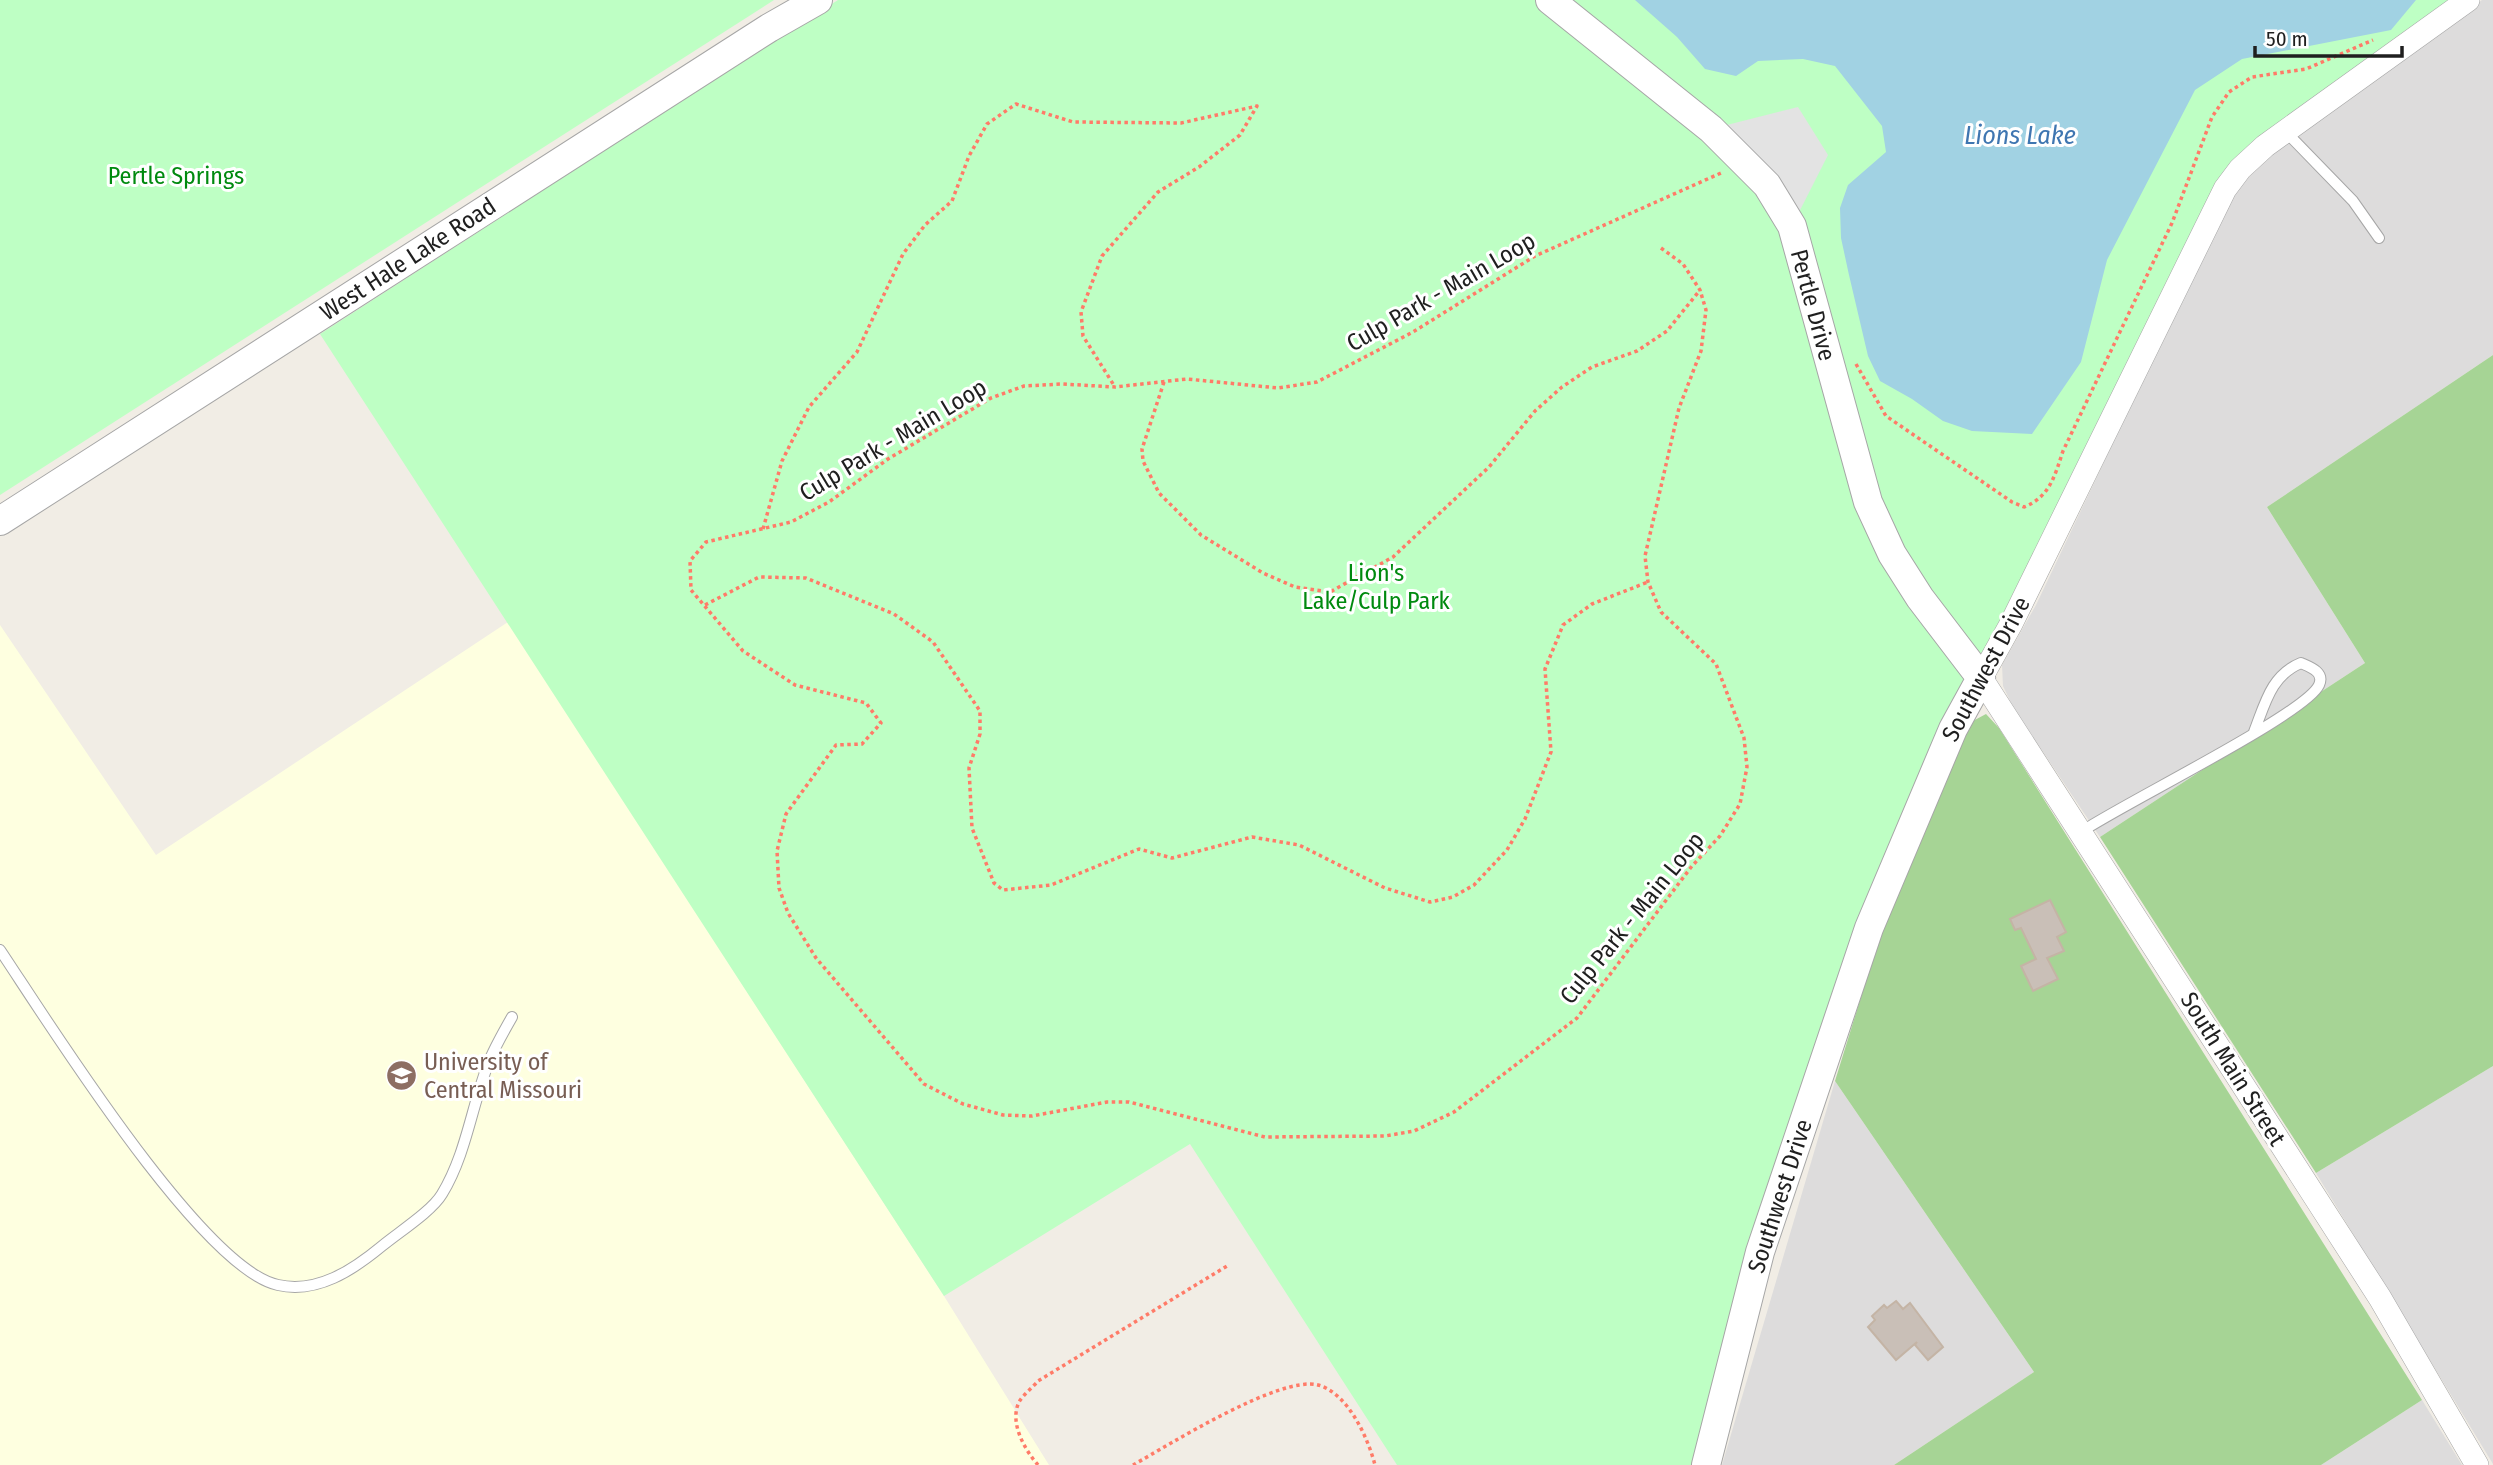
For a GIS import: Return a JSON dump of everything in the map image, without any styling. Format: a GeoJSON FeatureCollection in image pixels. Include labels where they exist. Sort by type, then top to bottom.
{"type":"FeatureCollection","features":[{"type":"Feature","properties":{"kind":"street","name":"West Hale Lake Road"},"geometry":{"type":"LineString","coordinates":[[0,521],[769,27],[818,0]]}},
{"type":"Feature","properties":{"kind":"street","name":"Pertle Drive"},"geometry":{"type":"LineString","coordinates":[[1550,0],[1711,129],[1767,185],[1792,226],[1868,502],[1892,554],[1920,598],[1981,678]]}},
{"type":"Feature","properties":{"kind":"street","name":"Southwest Drive"},"geometry":{"type":"LineString","coordinates":[[1706,1465],[1760,1252],[1869,928],[1953,729],[2011,625],[2225,188],[2240,169],[2286,132],[2468,0]]}},
{"type":"Feature","properties":{"kind":"street","name":"South Main Street"},"geometry":{"type":"LineString","coordinates":[[1981,678],[2380,1298],[2477,1465]]}},
{"type":"Feature","properties":{"kind":"lane"},"geometry":{"type":"LineString","coordinates":[[2286,132],[2353,201],[2379,238]]}},
{"type":"Feature","properties":{"kind":"lane"},"geometry":{"type":"LineString","coordinates":[[2081,832],[2110,811],[2254,732],[2319,687],[2321,679],[2316,670],[2301,663],[2288,668],[2275,680],[2254,732]]}},
{"type":"Feature","properties":{"kind":"lane"},"geometry":{"type":"LineString","coordinates":[[0,950],[133,1145],[169,1190],[235,1261],[255,1276],[292,1287],[317,1285],[342,1274],[371,1255],[441,1197],[462,1149],[490,1060],[512,1017]]}},
{"type":"Feature","properties":{"kind":"path"},"geometry":{"type":"LineString","coordinates":[[763,529],[782,461],[810,407],[857,352],[903,254],[925,225],[952,201],[969,156],[987,124],[1016,104],[1073,122],[1181,123],[1257,106],[1240,135],[1199,167],[1158,192],[1102,256],[1087,289],[1081,312],[1083,336],[1115,387]]}},
{"type":"Feature","properties":{"kind":"path","name":"Culp Park - Main Loop"},"geometry":{"type":"LineString","coordinates":[[1661,248],[1683,264],[1700,290],[1706,310],[1702,351],[1679,408],[1645,556],[1648,582],[1661,612],[1716,664],[1744,738],[1748,767],[1740,804],[1720,836],[1692,866],[1577,1018],[1454,1112],[1414,1131],[1385,1136],[1265,1137],[1129,1102],[1107,1102],[1032,1115],[1003,1115],[963,1104],[924,1084],[816,958],[788,913],[779,888],[777,851],[786,814],[836,745],[862,744],[881,723],[866,703],[795,685],[743,651],[691,590],[690,561],[706,542],[790,522],[829,502],[888,459],[991,398],[1024,386],[1062,384],[1115,387],[1187,379],[1278,388],[1317,382],[1413,331],[1535,256],[1679,190],[1746,163]]}},
{"type":"Feature","properties":{"kind":"path"},"geometry":{"type":"LineString","coordinates":[[1164,382],[1142,449],[1143,461],[1159,493],[1201,536],[1262,573],[1295,587],[1330,592],[1393,557],[1489,467],[1535,411],[1562,387],[1592,367],[1637,351],[1667,331],[1700,290]]}},
{"type":"Feature","properties":{"kind":"path"},"geometry":{"type":"LineString","coordinates":[[1853,359],[1886,416],[2012,502]]}},
{"type":"Feature","properties":{"kind":"path"},"geometry":{"type":"LineString","coordinates":[[704,605],[759,577],[806,578],[894,614],[933,642],[980,711],[980,734],[970,768],[972,828],[994,883],[1003,890],[1051,885],[1139,849],[1172,858],[1252,837],[1299,845],[1385,888],[1430,902],[1453,897],[1474,885],[1507,850],[1525,819],[1551,752],[1545,669],[1563,625],[1592,604],[1648,582]]}},
{"type":"Feature","properties":{"kind":"path"},"geometry":{"type":"LineString","coordinates":[[1038,1465],[1024,1448],[1017,1422],[1019,1403],[1038,1381],[1227,1266]]}},
{"type":"Feature","properties":{"kind":"path"},"geometry":{"type":"LineString","coordinates":[[1133,1465],[1223,1415],[1286,1386],[1317,1384],[1337,1394],[1347,1407],[1375,1465]]}},
{"type":"Feature","properties":{"kind":"shaded area"},"geometry":{"type":"Polygon","coordinates":[[[2482,0],[2493,0],[2493,355],[2267,507],[2365,663],[2100,837],[2013,707],[2003,686],[2002,665],[2036,605],[2219,220],[2241,185],[2274,152],[2482,0]]]}},
{"type":"Feature","properties":{"kind":"shaded area"},"geometry":{"type":"Polygon","coordinates":[[[1798,107],[1828,155],[1792,226],[1711,129],[1798,107]]]}},
{"type":"Feature","properties":{"kind":"shaded area","name":"University of Central Missouri"},"geometry":{"type":"Polygon","coordinates":[[[508,622],[944,1296],[1049,1465],[0,1465],[0,625],[156,855],[508,622]]]}},
{"type":"Feature","properties":{"kind":"shaded area"},"geometry":{"type":"Polygon","coordinates":[[[2493,1066],[2493,1464],[2316,1173],[2493,1066]]]}},
{"type":"Feature","properties":{"kind":"shaded area"},"geometry":{"type":"Polygon","coordinates":[[[1835,1081],[2034,1372],[1894,1465],[1722,1465],[1835,1081]]]}},
{"type":"Feature","properties":{"kind":"shaded area"},"geometry":{"type":"Polygon","coordinates":[[[2422,1400],[2462,1465],[2321,1465],[2422,1400]]]}},
{"type":"Feature","properties":{"kind":"green space","name":"Pertle Springs"},"geometry":{"type":"Polygon","coordinates":[[[0,0],[774,0],[0,495],[0,0]]]}},
{"type":"Feature","properties":{"kind":"green space","name":"Lion's Lake/Culp Park"},"geometry":{"type":"Polygon","coordinates":[[[838,0],[2468,0],[2240,169],[1869,928],[1706,1465],[1397,1465],[1190,1144],[944,1296],[320,334],[838,0]]]}},
{"type":"Feature","properties":{"kind":"green space"},"geometry":{"type":"Polygon","coordinates":[[[2493,355],[2493,1066],[2316,1173],[2100,837],[2365,663],[2267,507],[2493,355]]]}},
{"type":"Feature","properties":{"kind":"green space"},"geometry":{"type":"Polygon","coordinates":[[[1986,714],[1999,728],[2422,1400],[2321,1465],[1894,1465],[2034,1372],[1835,1081],[1882,929],[1971,722],[1986,714]]]}},
{"type":"Feature","properties":{"kind":"water","name":"Lions Lake"},"geometry":{"type":"Polygon","coordinates":[[[1635,0],[2416,0],[2391,30],[2242,59],[2195,90],[2107,260],[2081,362],[2032,434],[1972,431],[1943,421],[1880,381],[1868,356],[1849,275],[1841,238],[1840,208],[1848,185],[1886,152],[1882,126],[1835,66],[1803,59],[1758,61],[1736,76],[1705,69],[1677,37],[1635,0]]]}},
{"type":"Feature","properties":{"kind":"building"},"geometry":{"type":"Polygon","coordinates":[[[2050,900],[2066,932],[2057,937],[2064,951],[2047,958],[2058,979],[2033,991],[2021,966],[2036,959],[2021,928],[2015,930],[2010,919],[2050,900]]]}},
{"type":"Feature","properties":{"kind":"building"},"geometry":{"type":"Polygon","coordinates":[[[1896,1301],[1903,1309],[1910,1303],[1943,1347],[1928,1360],[1915,1345],[1917,1342],[1896,1360],[1868,1327],[1875,1320],[1872,1316],[1884,1305],[1887,1308],[1896,1301]]]}},
{"type":"Feature","properties":{"kind":"place","name":"University of Central Missouri"},"geometry":{"type":"Point","coordinates":[401,1076]}}]}
